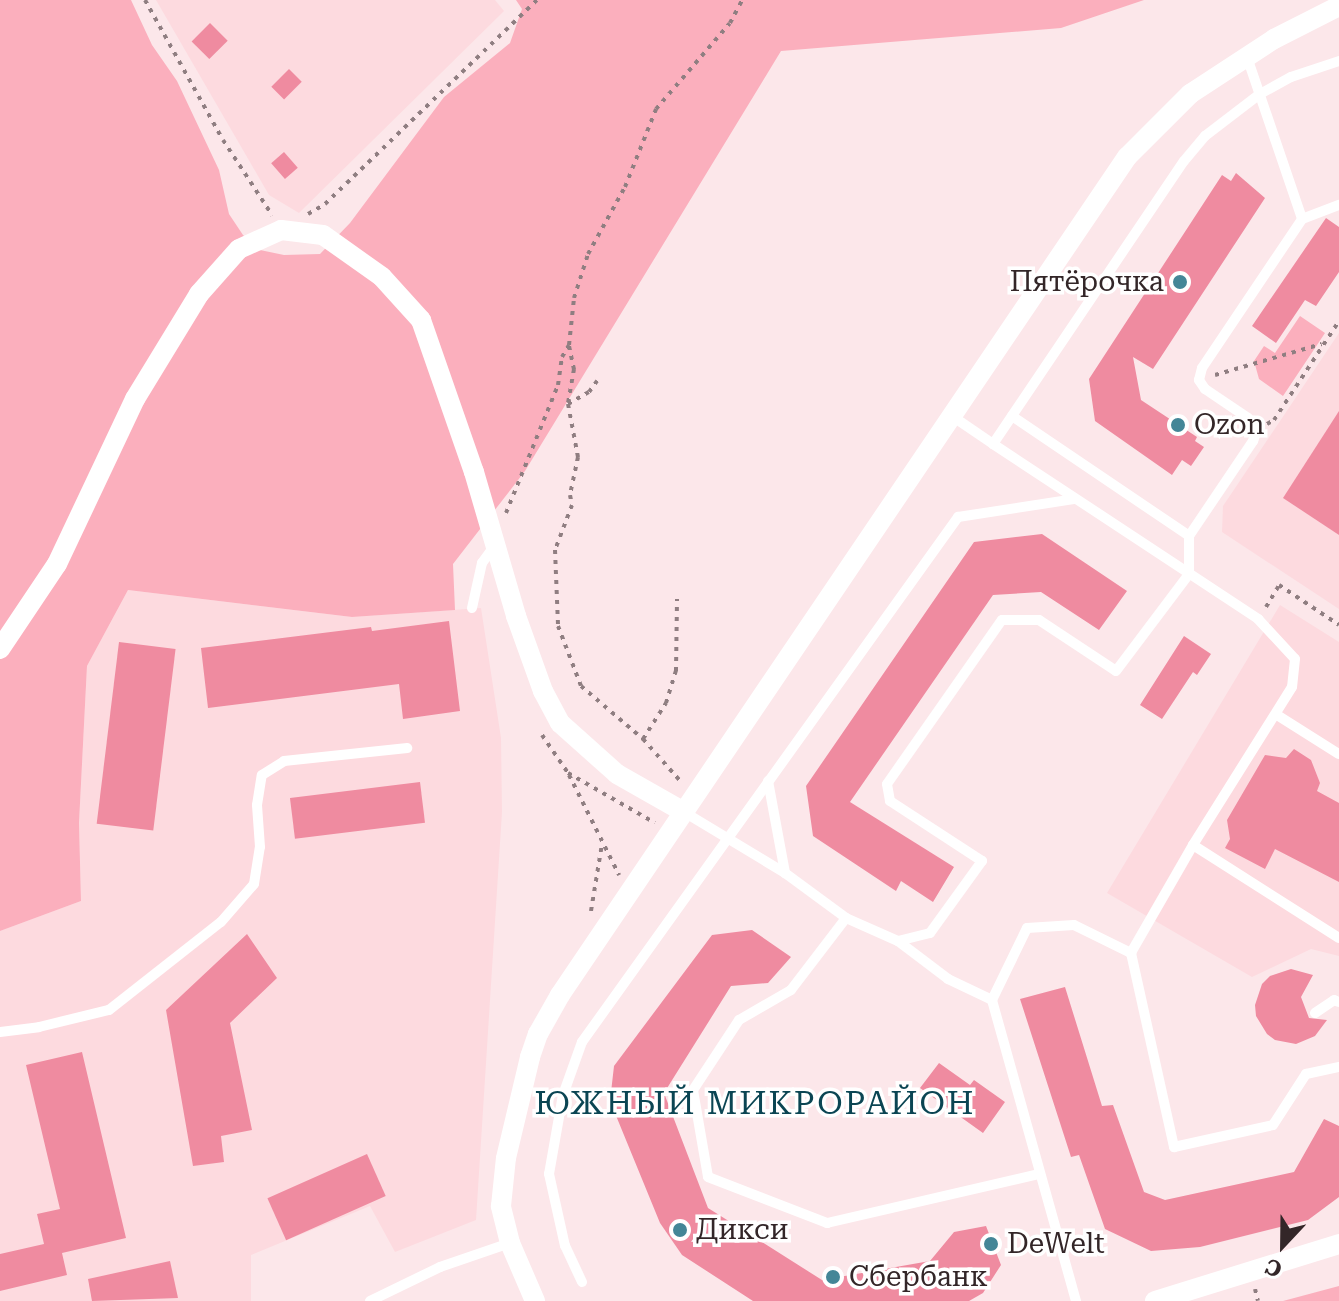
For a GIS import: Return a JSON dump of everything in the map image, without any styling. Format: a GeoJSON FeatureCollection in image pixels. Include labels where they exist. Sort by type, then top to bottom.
{"type":"FeatureCollection","features":[{"type":"Feature","properties":{"kind":"street"},"geometry":{"type":"LineString","coordinates":[[535,1301],[510,1243],[501,1206],[506,1158],[538,1034],[628,894],[1127,157],[1190,94],[1274,39],[1339,6]]}},
{"type":"Feature","properties":{"kind":"street"},"geometry":{"type":"LineString","coordinates":[[0,649],[57,564],[135,399],[199,294],[239,249],[281,230],[323,235],[382,277],[421,320],[474,472],[543,691],[560,723],[617,774],[690,804]]}},
{"type":"Feature","properties":{"kind":"street"},"geometry":{"type":"LineString","coordinates":[[1155,1301],[1339,1244]]}},
{"type":"Feature","properties":{"kind":"lane"},"geometry":{"type":"LineString","coordinates":[[1247,57],[1302,219]]}},
{"type":"Feature","properties":{"kind":"lane"},"geometry":{"type":"LineString","coordinates":[[993,444],[1184,161],[1205,136],[1260,94],[1291,77],[1339,61]]}},
{"type":"Feature","properties":{"kind":"lane"},"geometry":{"type":"LineString","coordinates":[[898,941],[930,933],[982,861],[890,801],[887,784],[1002,620],[1039,620],[1116,671],[1189,574],[1189,536],[1253,441],[1257,430],[1248,418],[1205,389],[1199,380],[1202,368],[1302,219],[1339,205]]}},
{"type":"Feature","properties":{"kind":"lane"},"geometry":{"type":"LineString","coordinates":[[952,416],[1258,619],[1295,659],[1292,687],[1277,715],[1193,845],[1131,953],[1174,1147],[1273,1125],[1306,1074],[1339,1067]]}},
{"type":"Feature","properties":{"kind":"lane"},"geometry":{"type":"LineString","coordinates":[[1012,416],[1189,536]]}},
{"type":"Feature","properties":{"kind":"lane"},"geometry":{"type":"LineString","coordinates":[[582,1282],[565,1246],[549,1174],[563,1095],[582,1042],[730,840],[768,781],[958,517],[1075,499]]}},
{"type":"Feature","properties":{"kind":"lane"},"geometry":{"type":"LineString","coordinates":[[472,608],[482,563],[495,544]]}},
{"type":"Feature","properties":{"kind":"lane"},"geometry":{"type":"LineString","coordinates":[[1277,715],[1339,754]]}},
{"type":"Feature","properties":{"kind":"lane"},"geometry":{"type":"LineString","coordinates":[[0,1032],[39,1027],[109,1010],[221,922],[254,884],[260,847],[257,805],[262,775],[284,761],[407,748]]}},
{"type":"Feature","properties":{"kind":"lane"},"geometry":{"type":"LineString","coordinates":[[768,781],[785,873]]}},
{"type":"Feature","properties":{"kind":"lane"},"geometry":{"type":"LineString","coordinates":[[690,804],[730,840],[785,873],[846,918],[898,941],[948,979],[992,1000]]}},
{"type":"Feature","properties":{"kind":"lane"},"geometry":{"type":"LineString","coordinates":[[1193,845],[1339,938]]}},
{"type":"Feature","properties":{"kind":"lane"},"geometry":{"type":"LineString","coordinates":[[846,918],[791,990],[739,1020],[693,1090],[708,1177],[827,1223],[1039,1174]]}},
{"type":"Feature","properties":{"kind":"lane"},"geometry":{"type":"LineString","coordinates":[[1076,1301],[992,1000],[1027,928],[1074,925],[1131,953]]}},
{"type":"Feature","properties":{"kind":"lane"},"geometry":{"type":"LineString","coordinates":[[1315,1013],[1334,1000],[1339,1002]]}},
{"type":"Feature","properties":{"kind":"lane"},"geometry":{"type":"LineString","coordinates":[[370,1301],[440,1267],[510,1243]]}},
{"type":"Feature","properties":{"kind":"path"},"geometry":{"type":"LineString","coordinates":[[145,0],[223,140],[281,230],[325,204],[535,1]]}},
{"type":"Feature","properties":{"kind":"path"},"geometry":{"type":"LineString","coordinates":[[690,804],[643,739],[581,686],[558,626],[555,550],[572,505],[570,495],[578,457],[568,404],[574,369],[569,345],[574,298],[588,254],[625,187],[656,109],[730,23],[742,0]]}},
{"type":"Feature","properties":{"kind":"path"},"geometry":{"type":"LineString","coordinates":[[1257,430],[1274,420],[1339,321]]}},
{"type":"Feature","properties":{"kind":"path"},"geometry":{"type":"LineString","coordinates":[[1199,380],[1324,343]]}},
{"type":"Feature","properties":{"kind":"path"},"geometry":{"type":"LineString","coordinates":[[495,544],[558,385],[562,357],[569,345]]}},
{"type":"Feature","properties":{"kind":"path"},"geometry":{"type":"LineString","coordinates":[[568,404],[589,392],[597,381]]}},
{"type":"Feature","properties":{"kind":"path"},"geometry":{"type":"LineString","coordinates":[[1258,619],[1279,585],[1339,625]]}},
{"type":"Feature","properties":{"kind":"path"},"geometry":{"type":"LineString","coordinates":[[643,739],[666,703],[676,671],[677,599]]}},
{"type":"Feature","properties":{"kind":"path"},"geometry":{"type":"LineString","coordinates":[[568,773],[628,894]]}},
{"type":"Feature","properties":{"kind":"path"},"geometry":{"type":"LineString","coordinates":[[590,916],[602,842]]}},
{"type":"Feature","properties":{"kind":"shaded area"},"geometry":{"type":"Polygon","coordinates":[[[0,0],[131,0],[152,45],[177,81],[219,170],[229,214],[243,235],[260,250],[284,255],[320,254],[350,223],[444,97],[510,43],[522,9],[516,0],[1144,0],[1061,28],[781,51],[525,471],[453,564],[455,610],[352,617],[128,590],[87,666],[79,823],[81,901],[0,931],[0,0]]]}},
{"type":"Feature","properties":{"kind":"shaded area"},"geometry":{"type":"Polygon","coordinates":[[[156,0],[495,0],[504,11],[299,213],[269,195],[156,0]]]}},
{"type":"Feature","properties":{"kind":"shaded area"},"geometry":{"type":"Polygon","coordinates":[[[1300,316],[1325,333],[1283,396],[1259,379],[1254,361],[1264,346],[1275,353],[1300,316]]]}},
{"type":"Feature","properties":{"kind":"shaded area"},"geometry":{"type":"Polygon","coordinates":[[[1339,333],[1339,609],[1222,532],[1223,506],[1339,333]]]}},
{"type":"Feature","properties":{"kind":"shaded area"},"geometry":{"type":"Polygon","coordinates":[[[128,590],[352,617],[481,608],[501,738],[502,812],[476,1220],[395,1252],[370,1206],[251,1255],[251,1301],[0,1301],[0,931],[81,901],[79,823],[87,666],[128,590]]]}},
{"type":"Feature","properties":{"kind":"shaded area"},"geometry":{"type":"Polygon","coordinates":[[[1280,605],[1339,642],[1339,956],[1311,949],[1252,977],[1107,893],[1280,605]]]}},
{"type":"Feature","properties":{"kind":"shaded area"},"geometry":{"type":"Polygon","coordinates":[[[1339,1286],[1339,1301],[1283,1301],[1339,1286]]]}},
{"type":"Feature","properties":{"kind":"building"},"geometry":{"type":"Polygon","coordinates":[[[210,23],[228,41],[209,59],[192,41],[210,23]]]}},
{"type":"Feature","properties":{"kind":"building"},"geometry":{"type":"Polygon","coordinates":[[[289,69],[302,82],[284,99],[271,87],[289,69]]]}},
{"type":"Feature","properties":{"kind":"building"},"geometry":{"type":"Polygon","coordinates":[[[284,152],[298,168],[285,179],[271,163],[284,152]]]}},
{"type":"Feature","properties":{"kind":"building"},"geometry":{"type":"Polygon","coordinates":[[[1236,173],[1265,198],[1153,369],[1133,357],[1141,400],[1197,437],[1195,441],[1204,447],[1191,466],[1182,460],[1172,475],[1095,421],[1089,379],[1222,175],[1231,181],[1236,173]]]}},
{"type":"Feature","properties":{"kind":"building"},"geometry":{"type":"Polygon","coordinates":[[[1326,218],[1339,227],[1339,272],[1316,306],[1305,300],[1276,343],[1252,326],[1326,218]]]}},
{"type":"Feature","properties":{"kind":"building"},"geometry":{"type":"Polygon","coordinates":[[[1339,411],[1339,535],[1283,498],[1339,411]]]}},
{"type":"Feature","properties":{"kind":"building"},"geometry":{"type":"Polygon","coordinates":[[[1042,534],[1127,591],[1099,630],[1041,592],[993,595],[850,802],[954,867],[933,902],[901,881],[896,891],[813,836],[806,786],[974,542],[1042,534]]]}},
{"type":"Feature","properties":{"kind":"building"},"geometry":{"type":"Polygon","coordinates":[[[449,621],[460,711],[403,719],[399,684],[208,708],[201,648],[371,627],[372,631],[449,621]]]}},
{"type":"Feature","properties":{"kind":"building"},"geometry":{"type":"Polygon","coordinates":[[[1184,636],[1211,654],[1197,675],[1193,672],[1162,719],[1140,705],[1184,636]]]}},
{"type":"Feature","properties":{"kind":"building"},"geometry":{"type":"Polygon","coordinates":[[[119,642],[176,649],[153,831],[97,824],[119,642]]]}},
{"type":"Feature","properties":{"kind":"building"},"geometry":{"type":"Polygon","coordinates":[[[1294,749],[1311,760],[1320,783],[1317,791],[1339,803],[1339,882],[1275,849],[1265,869],[1225,848],[1230,839],[1227,820],[1265,755],[1286,758],[1294,749]]]}},
{"type":"Feature","properties":{"kind":"building"},"geometry":{"type":"Polygon","coordinates":[[[420,782],[425,823],[295,839],[290,798],[420,782]]]}},
{"type":"Feature","properties":{"kind":"building"},"geometry":{"type":"Polygon","coordinates":[[[752,930],[791,957],[768,983],[731,986],[664,1093],[708,1208],[822,1280],[930,1261],[954,1232],[986,1226],[1001,1265],[983,1293],[969,1301],[753,1301],[682,1255],[660,1223],[610,1101],[614,1066],[712,935],[752,930]]]}},
{"type":"Feature","properties":{"kind":"building"},"geometry":{"type":"Polygon","coordinates":[[[247,934],[277,978],[230,1023],[252,1130],[221,1136],[224,1162],[193,1166],[166,1010],[247,934]]]}},
{"type":"Feature","properties":{"kind":"building"},"geometry":{"type":"Polygon","coordinates":[[[1291,969],[1313,975],[1301,997],[1309,1018],[1327,1020],[1315,1036],[1296,1044],[1275,1040],[1267,1034],[1256,1016],[1255,1005],[1262,984],[1270,976],[1291,969]]]}},
{"type":"Feature","properties":{"kind":"building"},"geometry":{"type":"Polygon","coordinates":[[[1065,987],[1102,1106],[1113,1105],[1144,1192],[1165,1200],[1294,1172],[1324,1119],[1339,1126],[1339,1197],[1308,1220],[1200,1247],[1151,1251],[1105,1229],[1079,1155],[1071,1157],[1020,999],[1065,987]]]}},
{"type":"Feature","properties":{"kind":"building"},"geometry":{"type":"Polygon","coordinates":[[[82,1052],[126,1238],[62,1253],[67,1275],[0,1291],[0,1254],[44,1244],[37,1214],[60,1209],[26,1065],[82,1052]]]}},
{"type":"Feature","properties":{"kind":"building"},"geometry":{"type":"Polygon","coordinates":[[[939,1063],[970,1085],[974,1080],[1005,1102],[983,1133],[920,1088],[939,1063]]]}},
{"type":"Feature","properties":{"kind":"building"},"geometry":{"type":"Polygon","coordinates":[[[367,1154],[386,1196],[286,1240],[267,1198],[367,1154]]]}},
{"type":"Feature","properties":{"kind":"building"},"geometry":{"type":"Polygon","coordinates":[[[170,1261],[178,1298],[92,1301],[88,1279],[170,1261]]]}},
{"type":"Feature","properties":{"kind":"place","name":"Пятёрочка"},"geometry":{"type":"Point","coordinates":[1180,282]}},
{"type":"Feature","properties":{"kind":"place","name":"Ozon"},"geometry":{"type":"Point","coordinates":[1178,425]}},
{"type":"Feature","properties":{"kind":"place","name":"Дикси"},"geometry":{"type":"Point","coordinates":[680,1230]}},
{"type":"Feature","properties":{"kind":"place","name":"DeWelt"},"geometry":{"type":"Point","coordinates":[991,1244]}},
{"type":"Feature","properties":{"kind":"place","name":"Сбербанк"},"geometry":{"type":"Point","coordinates":[833,1277]}},
{"type":"Feature","properties":{"kind":"district","name":"ЮЖНЫЙ МИКРОРАЙОН"},"geometry":{"type":"Point","coordinates":[755,1103]}}]}
